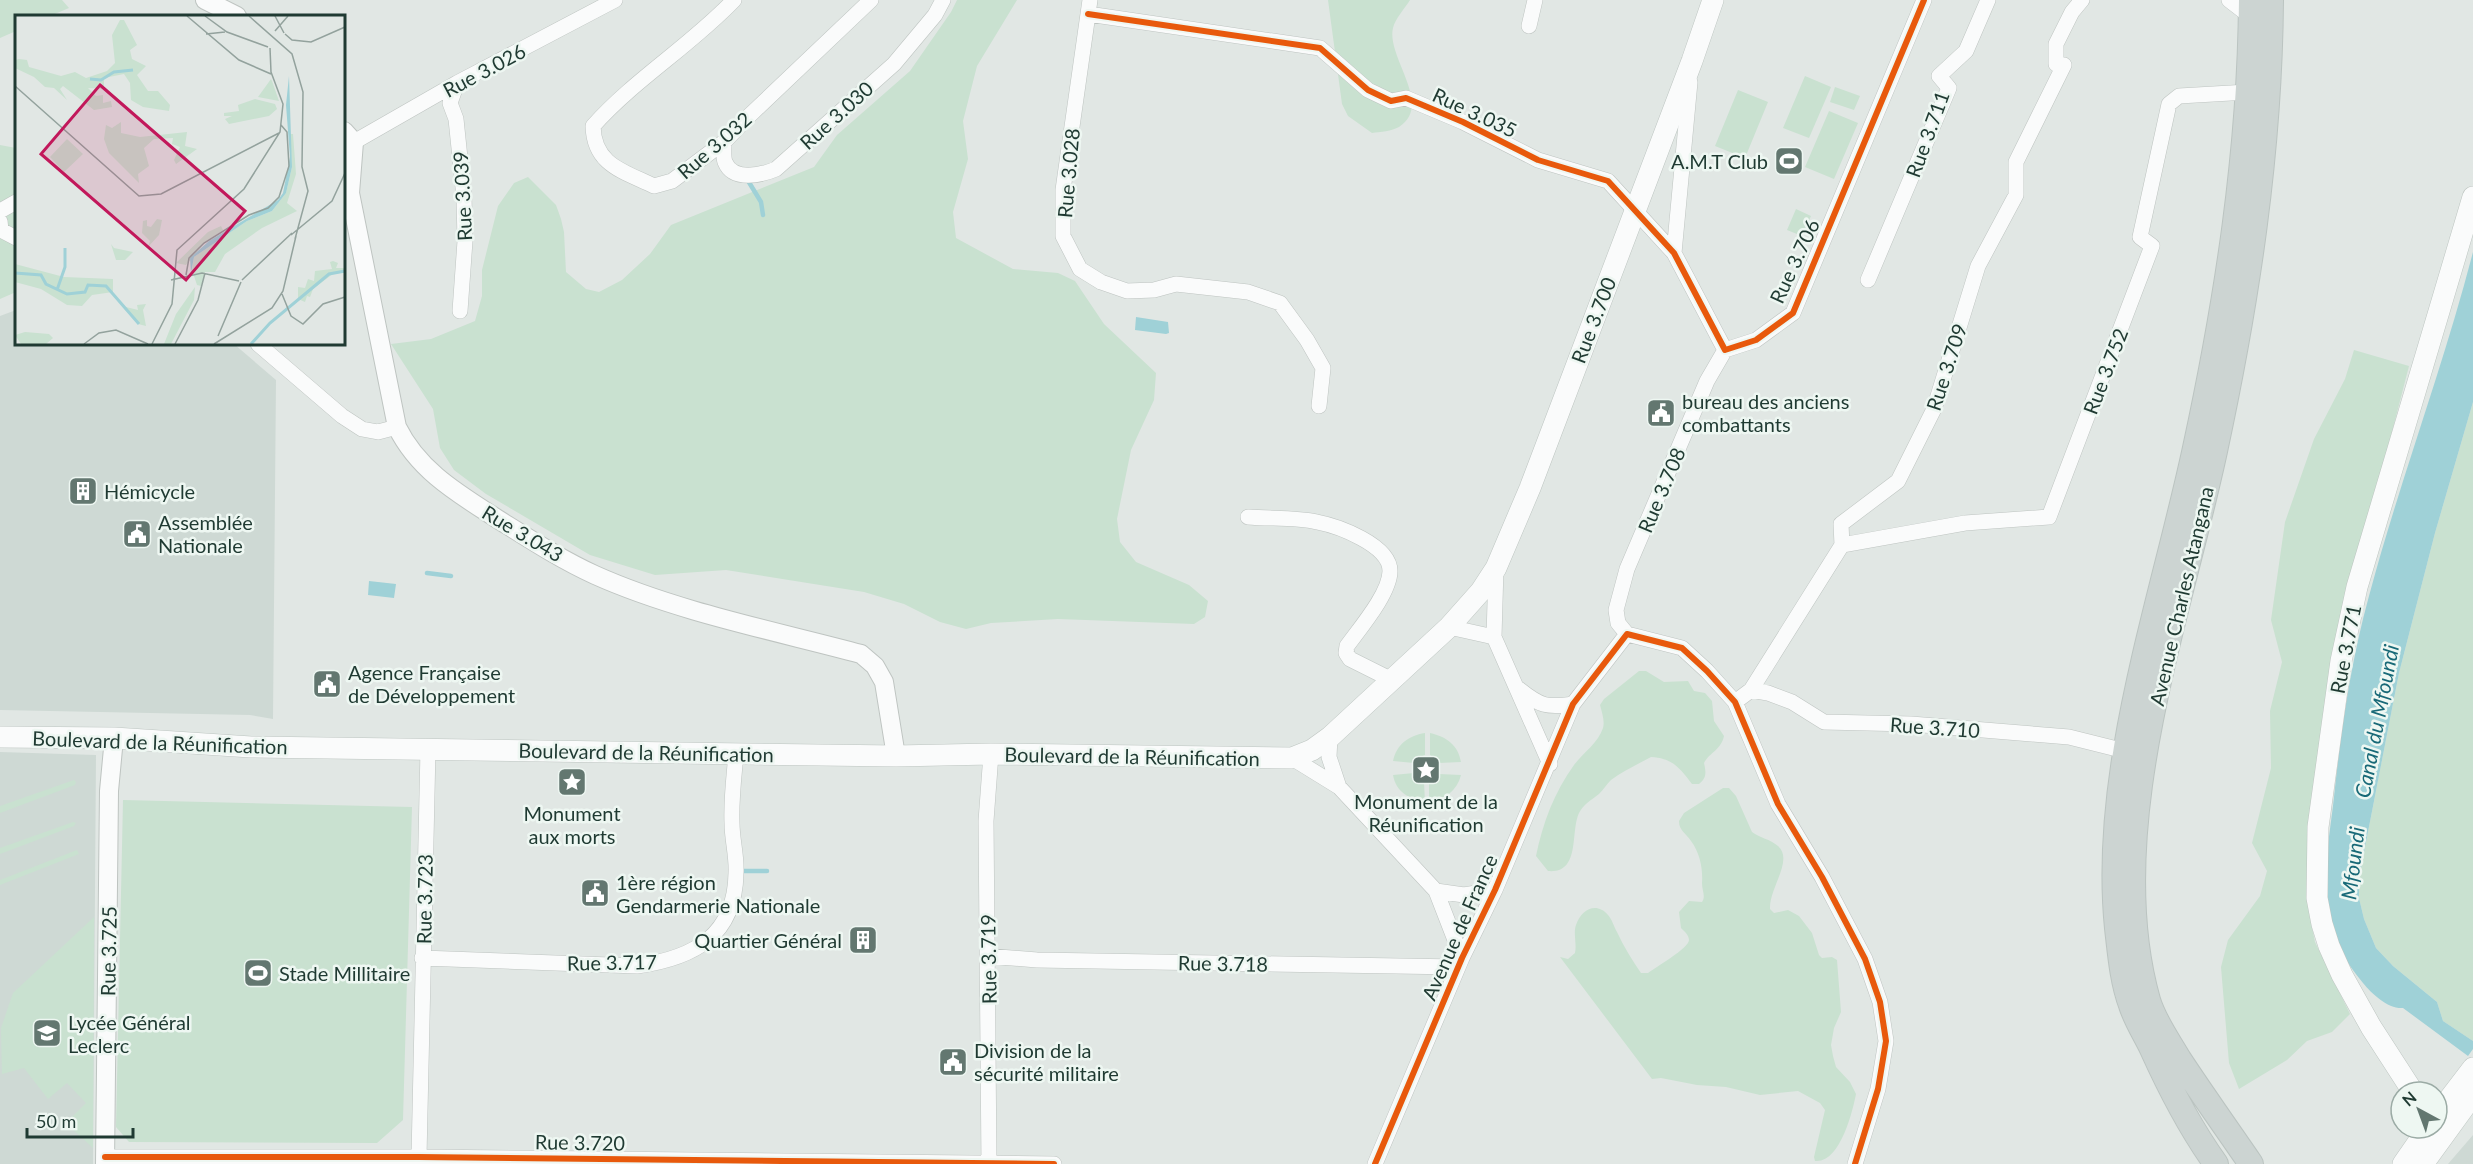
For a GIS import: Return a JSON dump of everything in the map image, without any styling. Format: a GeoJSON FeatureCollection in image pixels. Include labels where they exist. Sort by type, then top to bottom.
{"type":"FeatureCollection","features":[{"type":"Feature","properties":{"kind":"main road","name":"Rue 3.700"},"geometry":{"type":"LineString","coordinates":[[1292,758],[1312,750],[1330,737],[1449,627],[1480,591],[1496,568],[1530,488],[1713,0]]}},
{"type":"Feature","properties":{"kind":"main road","name":"Avenue Charles Atangana"},"geometry":{"type":"LineString","coordinates":[[2251,1164],[2169,1042],[2149,1002],[2139,956],[2133,900],[2134,839],[2144,756],[2201,516],[2247,292],[2266,124],[2271,0]]}},
{"type":"Feature","properties":{"kind":"main road","name":"Avenue Charles Atangana"},"geometry":{"type":"LineString","coordinates":[[2217,1164],[2173,1097],[2130,1003],[2120,956],[2114,898],[2115,835],[2125,751],[2184,499],[2227,287],[2247,120],[2251,8]]}},
{"type":"Feature","properties":{"kind":"main road","name":"Rue 3.771"},"geometry":{"type":"LineString","coordinates":[[2405,1080],[2371,1027],[2342,975],[2329,946],[2317,898],[2318,827],[2341,661],[2357,587],[2473,198]]}},
{"type":"Feature","properties":{"kind":"main road","name":"Boulevard de la Réunification"},"geometry":{"type":"LineString","coordinates":[[0,737],[114,738],[251,747],[896,756],[991,754],[1292,758]]}},
{"type":"Feature","properties":{"kind":"main road"},"geometry":{"type":"LineString","coordinates":[[2449,1099],[2473,1068]]}},
{"type":"Feature","properties":{"kind":"main road"},"geometry":{"type":"LineString","coordinates":[[2423,1164],[2473,1095]]}},
{"type":"Feature","properties":{"kind":"main road"},"geometry":{"type":"LineString","coordinates":[[2173,1097],[2204,1130],[2229,1164]]}},
{"type":"Feature","properties":{"kind":"main road"},"geometry":{"type":"LineString","coordinates":[[2403,1164],[2420,1140]]}},
{"type":"Feature","properties":{"kind":"street"},"geometry":{"type":"LineString","coordinates":[[205,0],[235,15]]}},
{"type":"Feature","properties":{"kind":"street","name":"Rue 3.026"},"geometry":{"type":"LineString","coordinates":[[349,136],[457,83],[615,0]]}},
{"type":"Feature","properties":{"kind":"street","name":"Rue 3.032"},"geometry":{"type":"LineString","coordinates":[[734,0],[687,44],[612,104],[593,126],[593,139],[600,156],[618,169],[654,186],[672,181],[724,142],[871,0]]}},
{"type":"Feature","properties":{"kind":"street","name":"Rue 3.030"},"geometry":{"type":"LineString","coordinates":[[724,142],[724,162],[732,170],[750,176],[762,175],[776,169],[894,64],[935,15],[943,0]]}},
{"type":"Feature","properties":{"kind":"street"},"geometry":{"type":"LineString","coordinates":[[1528,26],[1535,0]]}},
{"type":"Feature","properties":{"kind":"street","name":"Rue 3.706"},"geometry":{"type":"LineString","coordinates":[[1725,350],[1756,340],[1792,313],[1924,0]]}},
{"type":"Feature","properties":{"kind":"street","name":"Rue 3.711"},"geometry":{"type":"LineString","coordinates":[[1868,280],[1948,88],[1939,76],[1966,51],[1988,0]]}},
{"type":"Feature","properties":{"kind":"street","name":"Rue 3.709"},"geometry":{"type":"LineString","coordinates":[[1736,702],[1751,690],[1842,545],[1841,524],[1898,481],[1934,409],[1978,267],[2016,195],[2016,162],[2064,65],[2056,64],[2056,44],[2072,12],[2082,0]]}},
{"type":"Feature","properties":{"kind":"street"},"geometry":{"type":"LineString","coordinates":[[2229,0],[2251,8]]}},
{"type":"Feature","properties":{"kind":"street","name":"Rue 3.035"},"geometry":{"type":"LineString","coordinates":[[1089,7],[1320,48],[1368,90],[1390,100],[1406,98],[1463,122],[1538,160],[1608,180],[1636,210]]}},
{"type":"Feature","properties":{"kind":"street","name":"Rue 3.028"},"geometry":{"type":"LineString","coordinates":[[1089,7],[1063,190],[1063,236],[1080,269],[1101,282],[1127,291],[1154,290],[1176,284],[1248,292],[1280,303],[1323,368],[1319,406]]}},
{"type":"Feature","properties":{"kind":"street"},"geometry":{"type":"LineString","coordinates":[[1674,253],[1692,61]]}},
{"type":"Feature","properties":{"kind":"street","name":"Rue 3.039"},"geometry":{"type":"LineString","coordinates":[[457,83],[450,103],[456,119],[464,197],[465,250],[460,311]]}},
{"type":"Feature","properties":{"kind":"street","name":"Rue 3.752"},"geometry":{"type":"LineString","coordinates":[[1842,545],[1965,523],[2049,517],[2152,246],[2140,237],[2169,104],[2178,96],[2248,92]]}},
{"type":"Feature","properties":{"kind":"street","name":"Rue 3.043"},"geometry":{"type":"LineString","coordinates":[[349,136],[350,193],[397,427],[406,445],[433,475],[466,499],[532,540],[595,575],[668,602],[861,654],[874,666],[884,682],[896,756]]}},
{"type":"Feature","properties":{"kind":"street"},"geometry":{"type":"LineString","coordinates":[[0,211],[15,203]]}},
{"type":"Feature","properties":{"kind":"street"},"geometry":{"type":"LineString","coordinates":[[1636,210],[1674,253],[1725,350]]}},
{"type":"Feature","properties":{"kind":"street"},"geometry":{"type":"LineString","coordinates":[[0,221],[1,230],[15,237]]}},
{"type":"Feature","properties":{"kind":"street"},"geometry":{"type":"LineString","coordinates":[[259,345],[342,416],[362,429],[378,432],[397,427]]}},
{"type":"Feature","properties":{"kind":"street","name":"Rue 3.708"},"geometry":{"type":"LineString","coordinates":[[1627,634],[1618,623],[1616,610],[1627,568],[1707,381],[1725,350]]}},
{"type":"Feature","properties":{"kind":"street"},"geometry":{"type":"LineString","coordinates":[[1248,518],[1316,521],[1334,526],[1374,546],[1385,557],[1390,570],[1387,584],[1347,646],[1346,653],[1350,659],[1392,680]]}},
{"type":"Feature","properties":{"kind":"street"},"geometry":{"type":"LineString","coordinates":[[1496,568],[1494,637],[1550,764]]}},
{"type":"Feature","properties":{"kind":"street"},"geometry":{"type":"LineString","coordinates":[[1449,627],[1494,637]]}},
{"type":"Feature","properties":{"kind":"street"},"geometry":{"type":"LineString","coordinates":[[1627,634],[1682,648],[1736,702],[1778,804],[1822,877],[1865,959],[1880,1002],[1886,1041],[1878,1089],[1855,1164]]}},
{"type":"Feature","properties":{"kind":"street","name":"Avenue de France"},"geometry":{"type":"LineString","coordinates":[[1375,1164],[1460,962],[1495,890],[1550,764],[1573,704],[1627,634]]}},
{"type":"Feature","properties":{"kind":"street"},"geometry":{"type":"LineString","coordinates":[[1516,686],[1542,705],[1573,704]]}},
{"type":"Feature","properties":{"kind":"street","name":"Rue 3.710"},"geometry":{"type":"LineString","coordinates":[[1751,690],[1768,693],[1792,702],[1824,722],[1911,724],[2069,737],[2125,751]]}},
{"type":"Feature","properties":{"kind":"street"},"geometry":{"type":"LineString","coordinates":[[1330,737],[1329,757],[1339,787]]}},
{"type":"Feature","properties":{"kind":"street","name":"Rue 3.725"},"geometry":{"type":"LineString","coordinates":[[105,1160],[109,791],[114,738]]}},
{"type":"Feature","properties":{"kind":"street","name":"Rue 3.723"},"geometry":{"type":"LineString","coordinates":[[419,1157],[428,749]]}},
{"type":"Feature","properties":{"kind":"street","name":"Rue 3.717"},"geometry":{"type":"LineString","coordinates":[[422,958],[637,966],[666,962],[691,952],[720,931],[732,909],[736,873],[732,796],[736,754]]}},
{"type":"Feature","properties":{"kind":"street","name":"Rue 3.719"},"geometry":{"type":"LineString","coordinates":[[989,1163],[986,821],[991,754]]}},
{"type":"Feature","properties":{"kind":"street"},"geometry":{"type":"LineString","coordinates":[[1292,758],[1339,787],[1436,891],[1460,962]]}},
{"type":"Feature","properties":{"kind":"street"},"geometry":{"type":"LineString","coordinates":[[1436,891],[1464,895],[1495,890]]}},
{"type":"Feature","properties":{"kind":"street","name":"Rue 3.718"},"geometry":{"type":"LineString","coordinates":[[987,956],[1037,960],[1460,962]]}},
{"type":"Feature","properties":{"kind":"street","name":"Rue 3.720"},"geometry":{"type":"LineString","coordinates":[[105,1160],[419,1157],[1054,1164]]}},
{"type":"Feature","properties":{"kind":"shaded area","name":"Assemblée Nationale"},"geometry":{"type":"Polygon","coordinates":[[[15,310],[15,345],[235,345],[276,380],[273,719],[250,715],[0,710],[0,316],[15,310]]]}},
{"type":"Feature","properties":{"kind":"shaded area","name":"Lycée Général Leclerc"},"geometry":{"type":"Polygon","coordinates":[[[0,752],[96,755],[93,1164],[0,1164],[0,752]]]}},
{"type":"Feature","properties":{"kind":"shaded area"},"geometry":{"type":"Polygon","coordinates":[[[2473,1135],[2473,1164],[2448,1164],[2473,1135]]]}},
{"type":"Feature","properties":{"kind":"green space"},"geometry":{"type":"Polygon","coordinates":[[[0,0],[62,0],[69,8],[52,15],[15,15],[15,31],[0,38],[0,0]]]}},
{"type":"Feature","properties":{"kind":"green space"},"geometry":{"type":"Polygon","coordinates":[[[957,0],[1017,0],[977,66],[963,121],[968,159],[953,212],[956,238],[1013,269],[1058,273],[1075,281],[1104,324],[1156,373],[1154,400],[1131,450],[1117,519],[1120,542],[1136,562],[1189,585],[1208,601],[1205,617],[1194,624],[1058,619],[991,623],[966,629],[940,622],[904,604],[864,592],[726,570],[655,575],[590,555],[486,494],[454,470],[440,448],[433,409],[391,344],[431,339],[475,321],[482,296],[482,270],[498,206],[514,183],[528,177],[556,205],[564,232],[566,272],[586,289],[599,292],[622,280],[650,254],[671,225],[814,167],[837,135],[910,71],[957,0]]]}},
{"type":"Feature","properties":{"kind":"green space"},"geometry":{"type":"Polygon","coordinates":[[[1328,0],[1410,0],[1393,28],[1396,53],[1411,94],[1412,106],[1409,118],[1399,127],[1372,133],[1348,116],[1342,104],[1328,0]]]}},
{"type":"Feature","properties":{"kind":"green space"},"geometry":{"type":"Polygon","coordinates":[[[1805,76],[1831,87],[1809,138],[1783,128],[1805,76]]]}},
{"type":"Feature","properties":{"kind":"green space"},"geometry":{"type":"Polygon","coordinates":[[[1835,87],[1860,96],[1854,110],[1830,102],[1835,87]]]}},
{"type":"Feature","properties":{"kind":"green space"},"geometry":{"type":"Polygon","coordinates":[[[1738,90],[1768,102],[1745,158],[1715,146],[1738,90]]]}},
{"type":"Feature","properties":{"kind":"green space"},"geometry":{"type":"Polygon","coordinates":[[[1829,111],[1858,123],[1834,179],[1805,167],[1829,111]]]}},
{"type":"Feature","properties":{"kind":"green space"},"geometry":{"type":"Polygon","coordinates":[[[0,145],[15,148],[15,292],[0,299],[0,145]]]}},
{"type":"Feature","properties":{"kind":"green space"},"geometry":{"type":"Polygon","coordinates":[[[1796,209],[1811,216],[1802,236],[1787,230],[1796,209]]]}},
{"type":"Feature","properties":{"kind":"green space"},"geometry":{"type":"Polygon","coordinates":[[[2354,350],[2409,366],[2370,517],[2307,902],[2315,942],[2350,1014],[2332,1032],[2307,1041],[2287,1060],[2239,1089],[2229,1063],[2221,967],[2228,940],[2260,896],[2267,871],[2252,843],[2271,768],[2270,711],[2282,662],[2271,620],[2285,522],[2314,439],[2345,379],[2354,350]]]}},
{"type":"Feature","properties":{"kind":"green space"},"geometry":{"type":"Polygon","coordinates":[[[2473,402],[2473,1041],[2443,1021],[2437,1002],[2393,966],[2376,948],[2364,919],[2359,898],[2359,878],[2399,673],[2435,533],[2473,402]]]}},
{"type":"Feature","properties":{"kind":"green space"},"geometry":{"type":"Polygon","coordinates":[[[1639,671],[1646,671],[1664,682],[1688,681],[1694,691],[1705,693],[1712,701],[1714,721],[1724,736],[1723,741],[1704,763],[1705,775],[1699,784],[1692,784],[1679,769],[1665,759],[1651,757],[1611,780],[1579,813],[1570,859],[1558,870],[1548,871],[1536,856],[1542,831],[1555,797],[1574,765],[1601,733],[1604,723],[1600,705],[1604,699],[1639,671]]]}},
{"type":"Feature","properties":{"kind":"green space"},"geometry":{"type":"Polygon","coordinates":[[[1425,733],[1425,755],[1417,758],[1414,763],[1393,761],[1400,745],[1413,736],[1425,733]]]}},
{"type":"Feature","properties":{"kind":"green space"},"geometry":{"type":"Polygon","coordinates":[[[1430,733],[1451,743],[1460,756],[1461,762],[1439,763],[1430,755],[1430,733]]]}},
{"type":"Feature","properties":{"kind":"green space"},"geometry":{"type":"Polygon","coordinates":[[[1414,773],[1417,779],[1424,782],[1425,802],[1404,794],[1397,786],[1393,775],[1414,773]]]}},
{"type":"Feature","properties":{"kind":"green space"},"geometry":{"type":"Polygon","coordinates":[[[1439,774],[1461,775],[1457,786],[1450,794],[1429,803],[1429,781],[1439,774]]]}},
{"type":"Feature","properties":{"kind":"green space"},"geometry":{"type":"Polygon","coordinates":[[[74,780],[75,785],[0,813],[0,806],[74,780]]]}},
{"type":"Feature","properties":{"kind":"green space"},"geometry":{"type":"Polygon","coordinates":[[[1723,788],[1729,788],[1736,796],[1752,832],[1778,846],[1782,852],[1782,867],[1770,909],[1774,913],[1788,910],[1799,916],[1812,933],[1819,955],[1822,958],[1832,957],[1837,960],[1841,1012],[1834,1028],[1831,1045],[1836,1067],[1850,1082],[1856,1094],[1844,1135],[1832,1154],[1824,1160],[1815,1161],[1814,1157],[1825,1110],[1820,1103],[1798,1091],[1760,1095],[1726,1087],[1697,1085],[1661,1078],[1652,1079],[1560,957],[1568,959],[1575,953],[1575,931],[1578,920],[1589,909],[1594,908],[1603,911],[1609,917],[1641,973],[1648,973],[1684,948],[1689,938],[1681,928],[1679,912],[1689,901],[1702,902],[1704,895],[1699,856],[1689,838],[1681,830],[1679,821],[1684,813],[1723,788]]]}},
{"type":"Feature","properties":{"kind":"green space"},"geometry":{"type":"Polygon","coordinates":[[[123,800],[412,807],[403,1120],[377,1143],[129,1142],[116,1127],[123,800]]]}},
{"type":"Feature","properties":{"kind":"green space"},"geometry":{"type":"Polygon","coordinates":[[[73,822],[76,823],[74,826],[0,854],[0,848],[73,822]]]}},
{"type":"Feature","properties":{"kind":"green space"},"geometry":{"type":"Polygon","coordinates":[[[77,850],[79,854],[0,885],[0,880],[77,850]]]}},
{"type":"Feature","properties":{"kind":"green space"},"geometry":{"type":"Polygon","coordinates":[[[94,917],[93,1148],[66,1123],[86,1103],[67,1083],[48,1099],[24,1068],[2,1074],[1,1028],[13,993],[94,917]]]}},
{"type":"Feature","properties":{"kind":"water"},"geometry":{"type":"Polygon","coordinates":[[[2473,252],[2473,402],[2435,533],[2399,673],[2359,878],[2359,898],[2364,919],[2376,948],[2393,966],[2437,1002],[2443,1021],[2473,1041],[2473,1049],[2468,1056],[2403,1008],[2397,1008],[2381,1000],[2363,983],[2351,968],[2332,933],[2327,915],[2325,886],[2343,721],[2363,621],[2381,553],[2473,252]]]}},
{"type":"Feature","properties":{"kind":"water"},"geometry":{"type":"Polygon","coordinates":[[[1136,317],[1168,322],[1169,333],[1135,330],[1136,317]]]}},
{"type":"Feature","properties":{"kind":"water"},"geometry":{"type":"Polygon","coordinates":[[[369,581],[396,584],[394,598],[368,595],[369,581]]]}},
{"type":"Feature","properties":{"kind":"waterway"},"geometry":{"type":"LineString","coordinates":[[747,179],[761,202],[763,215]]}},
{"type":"Feature","properties":{"kind":"waterway"},"geometry":{"type":"LineString","coordinates":[[427,573],[451,576]]}},
{"type":"Feature","properties":{"kind":"waterway"},"geometry":{"type":"LineString","coordinates":[[742,871],[767,871]]}},
{"type":"Feature","properties":{"kind":"cycle path"},"geometry":{"type":"LineString","coordinates":[[1088,14],[1320,48],[1368,90],[1391,101],[1406,98],[1463,122],[1538,160],[1608,181],[1674,253],[1725,350],[1756,340],[1793,313],[1924,0]]}},
{"type":"Feature","properties":{"kind":"cycle path"},"geometry":{"type":"LineString","coordinates":[[1375,1164],[1462,958],[1495,890],[1573,704],[1627,634],[1682,648],[1735,702],[1778,804],[1822,877],[1865,959],[1880,1002],[1886,1041],[1878,1089],[1855,1164]]}},
{"type":"Feature","properties":{"kind":"cycle path"},"geometry":{"type":"LineString","coordinates":[[105,1157],[419,1157],[1054,1164]]}},
{"type":"Feature","properties":{"kind":"place","name":"A.M.T Club"},"geometry":{"type":"Point","coordinates":[1789,161]}},
{"type":"Feature","properties":{"kind":"place","name":"bureau des anciens combattants"},"geometry":{"type":"Point","coordinates":[1661,413]}},
{"type":"Feature","properties":{"kind":"place","name":"Hémicycle"},"geometry":{"type":"Point","coordinates":[83,491]}},
{"type":"Feature","properties":{"kind":"place","name":"Assemblée Nationale"},"geometry":{"type":"Point","coordinates":[137,534]}},
{"type":"Feature","properties":{"kind":"place","name":"Agence Française de Développement"},"geometry":{"type":"Point","coordinates":[327,684]}},
{"type":"Feature","properties":{"kind":"place","name":"Monument de la Réunification"},"geometry":{"type":"Point","coordinates":[1426,770]}},
{"type":"Feature","properties":{"kind":"place","name":"Monument aux morts"},"geometry":{"type":"Point","coordinates":[572,782]}},
{"type":"Feature","properties":{"kind":"place","name":"1ère région Gendarmerie Nationale"},"geometry":{"type":"Point","coordinates":[595,893]}},
{"type":"Feature","properties":{"kind":"place","name":"Quartier Général"},"geometry":{"type":"Point","coordinates":[863,940]}},
{"type":"Feature","properties":{"kind":"place","name":"Stade Millitaire"},"geometry":{"type":"Point","coordinates":[258,973]}},
{"type":"Feature","properties":{"kind":"place","name":"Lycée Général Leclerc"},"geometry":{"type":"Point","coordinates":[47,1033]}},
{"type":"Feature","properties":{"kind":"place","name":"Division de la sécurité militaire"},"geometry":{"type":"Point","coordinates":[953,1062]}},
{"type":"Feature","properties":{"kind":"water label","name":"Canal du Mfoundi"},"geometry":{"type":"Point","coordinates":[2376,721]}},
{"type":"Feature","properties":{"kind":"water label","name":"Mfoundi"},"geometry":{"type":"Point","coordinates":[2352,863]}}]}
